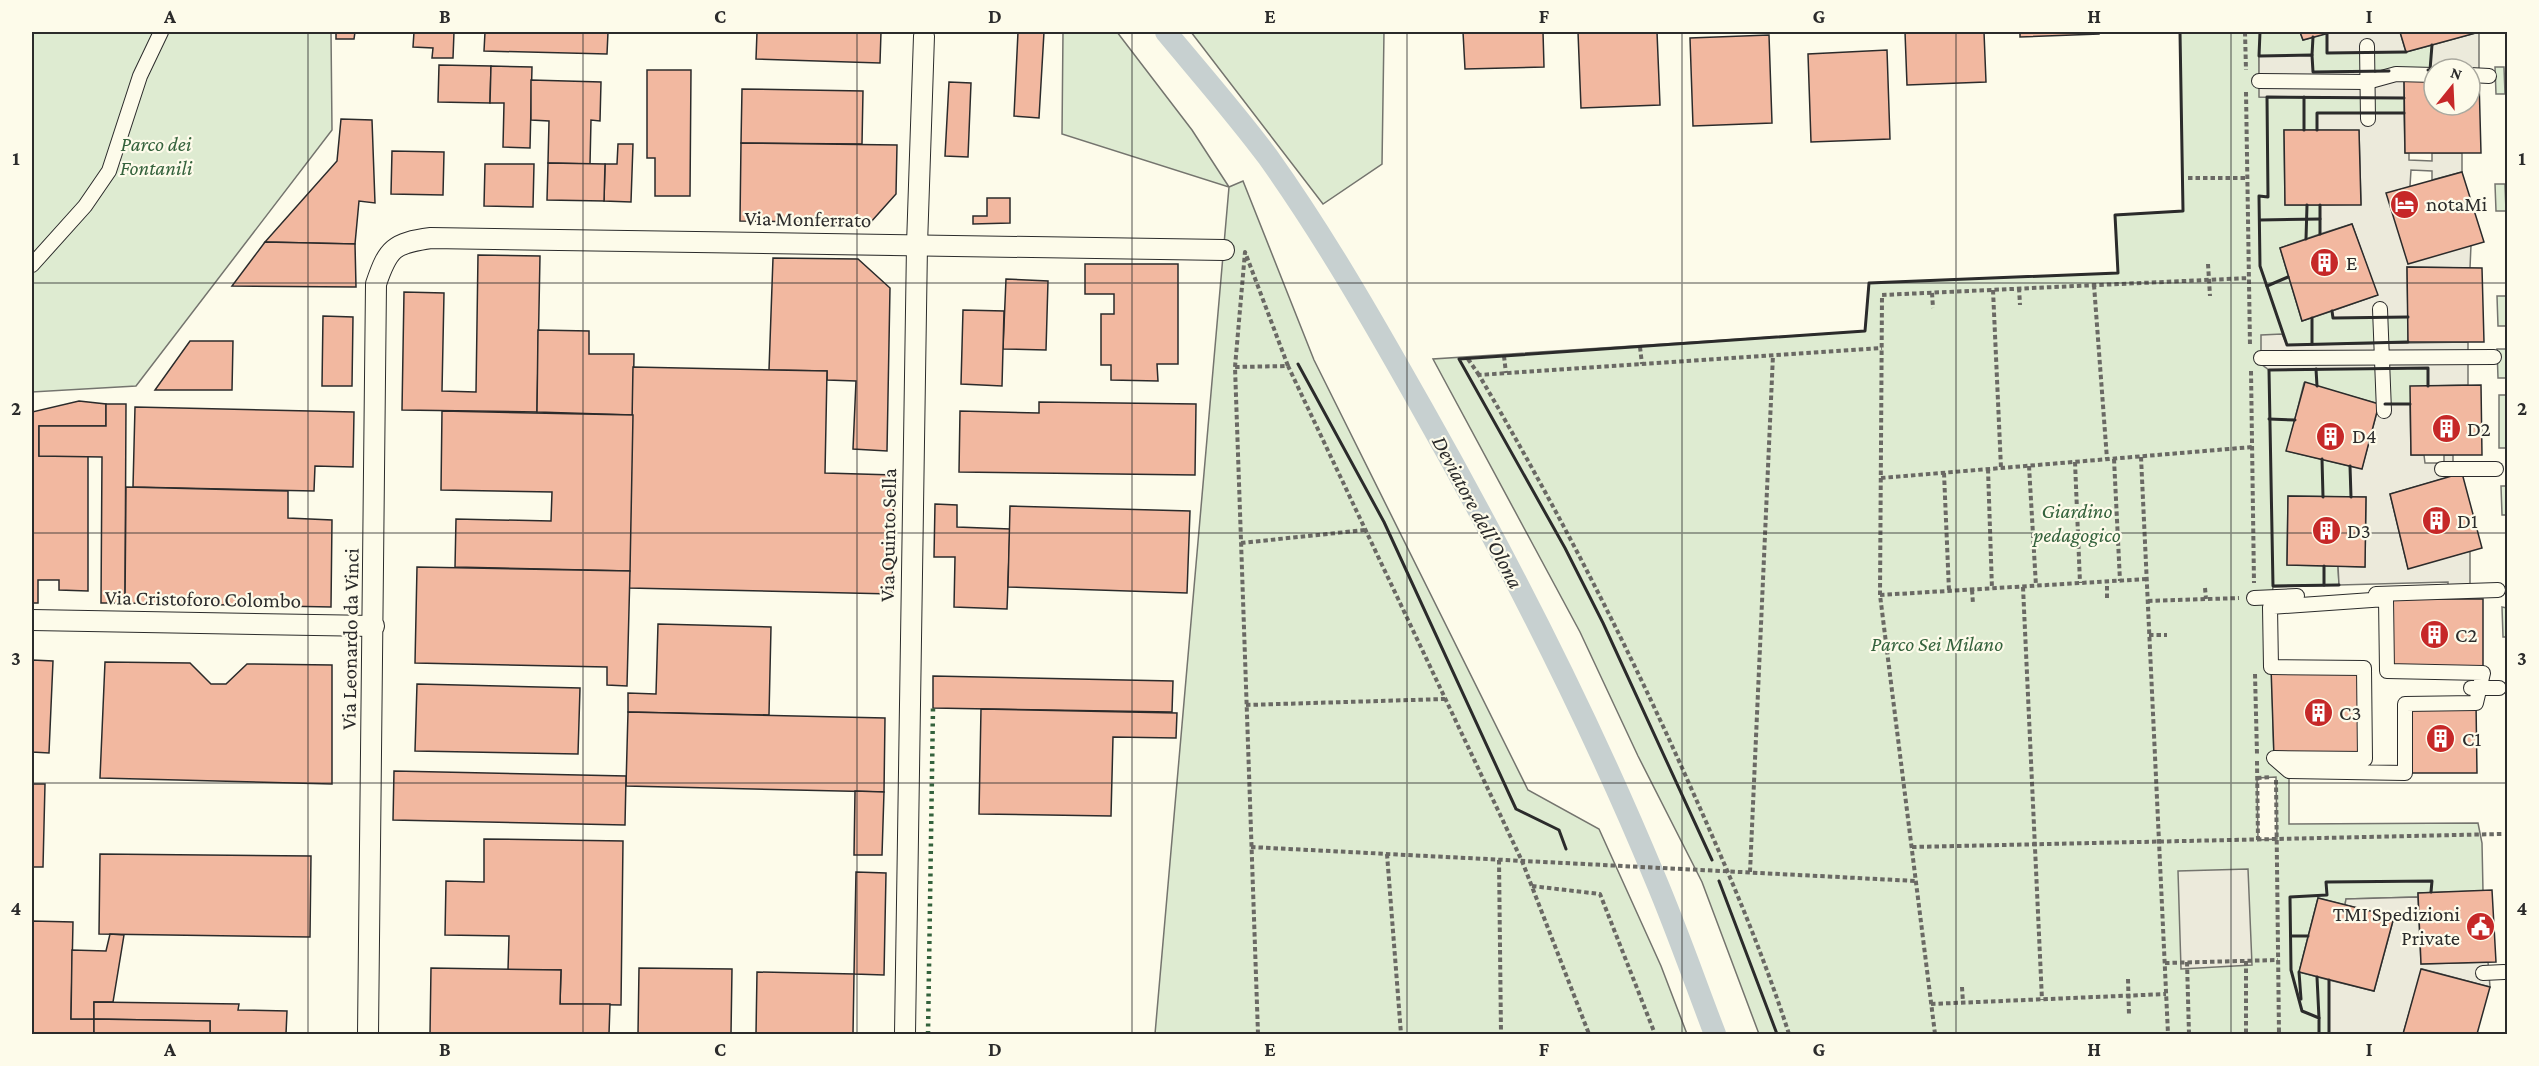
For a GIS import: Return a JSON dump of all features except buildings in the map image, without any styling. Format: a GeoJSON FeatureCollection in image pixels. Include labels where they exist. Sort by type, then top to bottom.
{"type":"FeatureCollection","features":[{"type":"Feature","properties":{"kind":"street"},"geometry":{"type":"LineString","coordinates":[[32,265],[86,206],[109,171],[140,76],[161,32]]}},
{"type":"Feature","properties":{"kind":"street","name":"Via Quinto Sella"},"geometry":{"type":"LineString","coordinates":[[905,1035],[917,245],[924,36]]}},
{"type":"Feature","properties":{"kind":"street"},"geometry":{"type":"LineString","coordinates":[[2367,50],[2368,116]]}},
{"type":"Feature","properties":{"kind":"street"},"geometry":{"type":"LineString","coordinates":[[2259,81],[2422,75]]}},
{"type":"Feature","properties":{"kind":"street"},"geometry":{"type":"LineString","coordinates":[[2482,76],[2489,76]]}},
{"type":"Feature","properties":{"kind":"street","name":"Via Monferrato"},"geometry":{"type":"LineString","coordinates":[[393,248],[407,242],[431,238],[1224,250]]}},
{"type":"Feature","properties":{"kind":"street","name":"Via Leonardo da Vinci"},"geometry":{"type":"LineString","coordinates":[[368,1035],[376,284],[393,248]]}},
{"type":"Feature","properties":{"kind":"street"},"geometry":{"type":"LineString","coordinates":[[2380,313],[2383,408]]}},
{"type":"Feature","properties":{"kind":"street"},"geometry":{"type":"LineString","coordinates":[[2256,358],[2382,363],[2494,357]]}},
{"type":"Feature","properties":{"kind":"street"},"geometry":{"type":"LineString","coordinates":[[2442,469],[2496,469]]}},
{"type":"Feature","properties":{"kind":"street"},"geometry":{"type":"LineString","coordinates":[[2254,598],[2498,590]]}},
{"type":"Feature","properties":{"kind":"street"},"geometry":{"type":"LineString","coordinates":[[2386,599],[2387,671],[2483,673],[2475,688],[2476,703],[2405,704],[2405,773],[2289,771],[2274,758],[2366,759],[2364,668],[2271,668],[2270,607],[2386,599]]}},
{"type":"Feature","properties":{"kind":"street","name":"Via Cristoforo Colombo"},"geometry":{"type":"LineString","coordinates":[[32,620],[374,626]]}},
{"type":"Feature","properties":{"kind":"street"},"geometry":{"type":"LineString","coordinates":[[2475,688],[2499,688]]}},
{"type":"Feature","properties":{"kind":"street"},"geometry":{"type":"LineString","coordinates":[[2483,973],[2504,972]]}},
{"type":"Feature","properties":{"kind":"path"},"geometry":{"type":"LineString","coordinates":[[2245,32],[2249,278],[2256,358]]}},
{"type":"Feature","properties":{"kind":"path"},"geometry":{"type":"LineString","coordinates":[[2188,178],[2248,178]]}},
{"type":"Feature","properties":{"kind":"path"},"geometry":{"type":"LineString","coordinates":[[1258,1035],[1235,367],[1245,252],[1288,366],[1522,861],[1589,1035]]}},
{"type":"Feature","properties":{"kind":"path"},"geometry":{"type":"LineString","coordinates":[[2208,264],[2210,296]]}},
{"type":"Feature","properties":{"kind":"path"},"geometry":{"type":"LineString","coordinates":[[1935,1035],[1880,595],[1882,295],[2249,278]]}},
{"type":"Feature","properties":{"kind":"path"},"geometry":{"type":"LineString","coordinates":[[2094,285],[2107,459]]}},
{"type":"Feature","properties":{"kind":"path"},"geometry":{"type":"LineString","coordinates":[[2019,288],[2020,305]]}},
{"type":"Feature","properties":{"kind":"path"},"geometry":{"type":"LineString","coordinates":[[1993,290],[2001,468]]}},
{"type":"Feature","properties":{"kind":"path"},"geometry":{"type":"LineString","coordinates":[[1932,293],[1933,308]]}},
{"type":"Feature","properties":{"kind":"path"},"geometry":{"type":"LineString","coordinates":[[1640,347],[1642,364]]}},
{"type":"Feature","properties":{"kind":"path"},"geometry":{"type":"LineString","coordinates":[[1479,375],[1882,348]]}},
{"type":"Feature","properties":{"kind":"path"},"geometry":{"type":"LineString","coordinates":[[1750,872],[1773,355]]}},
{"type":"Feature","properties":{"kind":"path"},"geometry":{"type":"LineString","coordinates":[[1504,356],[1506,374]]}},
{"type":"Feature","properties":{"kind":"path"},"geometry":{"type":"LineString","coordinates":[[1468,359],[1538,475],[1620,633],[1729,871],[1789,1035]]}},
{"type":"Feature","properties":{"kind":"path"},"geometry":{"type":"LineString","coordinates":[[1235,367],[1288,366]]}},
{"type":"Feature","properties":{"kind":"path"},"geometry":{"type":"LineString","coordinates":[[2148,601],[2254,598],[2250,369]]}},
{"type":"Feature","properties":{"kind":"path"},"geometry":{"type":"LineString","coordinates":[[1881,478],[2252,447]]}},
{"type":"Feature","properties":{"kind":"path"},"geometry":{"type":"LineString","coordinates":[[2141,457],[2168,1035]]}},
{"type":"Feature","properties":{"kind":"path"},"geometry":{"type":"LineString","coordinates":[[2114,459],[2120,581]]}},
{"type":"Feature","properties":{"kind":"path"},"geometry":{"type":"LineString","coordinates":[[2075,462],[2080,583]]}},
{"type":"Feature","properties":{"kind":"path"},"geometry":{"type":"LineString","coordinates":[[2029,466],[2036,586]]}},
{"type":"Feature","properties":{"kind":"path"},"geometry":{"type":"LineString","coordinates":[[1988,469],[1992,588]]}},
{"type":"Feature","properties":{"kind":"path"},"geometry":{"type":"LineString","coordinates":[[1944,472],[1949,591]]}},
{"type":"Feature","properties":{"kind":"path"},"geometry":{"type":"LineString","coordinates":[[1241,543],[1366,530]]}},
{"type":"Feature","properties":{"kind":"path"},"geometry":{"type":"LineString","coordinates":[[1880,595],[2147,579]]}},
{"type":"Feature","properties":{"kind":"path"},"geometry":{"type":"LineString","coordinates":[[2107,581],[2107,598]]}},
{"type":"Feature","properties":{"kind":"path"},"geometry":{"type":"LineString","coordinates":[[2023,586],[2042,1000]]}},
{"type":"Feature","properties":{"kind":"path"},"geometry":{"type":"LineString","coordinates":[[2205,588],[2206,599]]}},
{"type":"Feature","properties":{"kind":"path"},"geometry":{"type":"LineString","coordinates":[[1972,590],[1973,603]]}},
{"type":"Feature","properties":{"kind":"path"},"geometry":{"type":"LineString","coordinates":[[2149,635],[2167,635]]}},
{"type":"Feature","properties":{"kind":"path"},"geometry":{"type":"LineString","coordinates":[[2255,665],[2258,840]]}},
{"type":"Feature","properties":{"kind":"path"},"geometry":{"type":"LineString","coordinates":[[1246,705],[1445,699]]}},
{"type":"Feature","properties":{"kind":"path"},"geometry":{"type":"LineString","coordinates":[[2257,778],[2276,777],[2279,1035]]}},
{"type":"Feature","properties":{"kind":"path"},"geometry":{"type":"LineString","coordinates":[[1912,847],[2502,834]]}},
{"type":"Feature","properties":{"kind":"path"},"geometry":{"type":"LineString","coordinates":[[1251,847],[1916,881]]}},
{"type":"Feature","properties":{"kind":"path"},"geometry":{"type":"LineString","coordinates":[[1388,854],[1401,1035]]}},
{"type":"Feature","properties":{"kind":"path"},"geometry":{"type":"LineString","coordinates":[[1499,860],[1501,1035]]}},
{"type":"Feature","properties":{"kind":"path"},"geometry":{"type":"LineString","coordinates":[[1532,886],[1600,894],[1655,1035]]}},
{"type":"Feature","properties":{"kind":"path"},"geometry":{"type":"LineString","coordinates":[[2165,963],[2278,960]]}},
{"type":"Feature","properties":{"kind":"path"},"geometry":{"type":"LineString","coordinates":[[2246,961],[2246,1035]]}},
{"type":"Feature","properties":{"kind":"path"},"geometry":{"type":"LineString","coordinates":[[2187,962],[2189,1035]]}},
{"type":"Feature","properties":{"kind":"path"},"geometry":{"type":"LineString","coordinates":[[2128,979],[2129,1015]]}},
{"type":"Feature","properties":{"kind":"path"},"geometry":{"type":"LineString","coordinates":[[1962,987],[1963,1003]]}},
{"type":"Feature","properties":{"kind":"path"},"geometry":{"type":"LineString","coordinates":[[1931,1005],[2166,994]]}},
{"type":"Feature","properties":{"kind":"green space","name":"Parco dei Fontanili"},"geometry":{"type":"Polygon","coordinates":[[[32,32],[331,32],[332,130],[136,386],[32,392],[32,32]]]}},
{"type":"Feature","properties":{"kind":"green space"},"geometry":{"type":"Polygon","coordinates":[[[1063,32],[1117,32],[1192,130],[1229,187],[1062,134],[1063,32]]]}},
{"type":"Feature","properties":{"kind":"green space"},"geometry":{"type":"Polygon","coordinates":[[[1191,32],[1384,32],[1382,164],[1323,204],[1191,32]]]}},
{"type":"Feature","properties":{"kind":"green space","name":"Parco Sei Milano"},"geometry":{"type":"Polygon","coordinates":[[[2180,32],[2300,32],[2303,40],[2327,33],[2327,53],[2406,52],[2432,45],[2431,57],[2422,57],[2422,70],[2313,72],[2311,55],[2259,56],[2260,97],[2404,98],[2404,113],[2318,113],[2317,130],[2284,130],[2285,205],[2320,205],[2320,234],[2280,248],[2302,321],[2332,311],[2333,318],[2408,317],[2408,342],[2287,345],[2269,370],[2428,368],[2428,386],[2410,404],[2379,404],[2304,383],[2287,451],[2350,466],[2351,497],[2288,496],[2287,565],[2338,566],[2339,585],[2273,587],[2270,607],[2274,758],[2289,771],[2289,824],[2478,823],[2482,843],[2483,891],[2418,893],[2418,897],[2346,899],[2345,905],[2318,898],[2299,972],[2329,980],[2329,1034],[1759,1034],[1702,882],[1638,756],[1580,632],[1433,359],[1865,331],[1869,283],[2118,273],[2115,215],[2183,211],[2180,32]],[[2276,777],[2257,778],[2258,840],[2277,839],[2276,777]]]}},
{"type":"Feature","properties":{"kind":"green space"},"geometry":{"type":"Polygon","coordinates":[[[2495,67],[2504,67],[2505,94],[2496,94],[2495,67]]]}},
{"type":"Feature","properties":{"kind":"green space"},"geometry":{"type":"Polygon","coordinates":[[[1243,181],[1314,360],[1528,790],[1599,829],[1661,966],[1687,1034],[1155,1034],[1229,187],[1243,181]]]}},
{"type":"Feature","properties":{"kind":"green space"},"geometry":{"type":"Polygon","coordinates":[[[2495,184],[2505,184],[2506,211],[2496,211],[2495,184]]]}},
{"type":"Feature","properties":{"kind":"green space"},"geometry":{"type":"Polygon","coordinates":[[[2497,296],[2506,296],[2507,326],[2498,326],[2497,296]]]}},
{"type":"Feature","properties":{"kind":"green space"},"geometry":{"type":"Polygon","coordinates":[[[2497,349],[2507,349],[2507,378],[2498,378],[2497,349]]]}},
{"type":"Feature","properties":{"kind":"green space"},"geometry":{"type":"Polygon","coordinates":[[[2499,395],[2507,395],[2507,448],[2499,448],[2499,395]]]}},
{"type":"Feature","properties":{"kind":"green space"},"geometry":{"type":"Polygon","coordinates":[[[2501,486],[2507,486],[2507,515],[2502,515],[2501,486]]]}},
{"type":"Feature","properties":{"kind":"green space"},"geometry":{"type":"Polygon","coordinates":[[[2502,607],[2507,608],[2507,637],[2503,637],[2502,607]]]}},
{"type":"Feature","properties":{"kind":"shaded area"},"geometry":{"type":"Polygon","coordinates":[[[2400,32],[2406,52],[2327,53],[2327,33],[2400,32]]]}},
{"type":"Feature","properties":{"kind":"shaded area"},"geometry":{"type":"Polygon","coordinates":[[[2479,32],[2479,57],[2431,57],[2432,45],[2479,32]]]}},
{"type":"Feature","properties":{"kind":"shaded area"},"geometry":{"type":"Polygon","coordinates":[[[2312,55],[2313,72],[2422,70],[2422,73],[2404,78],[2404,98],[2259,97],[2259,56],[2312,55]]]}},
{"type":"Feature","properties":{"kind":"shaded area"},"geometry":{"type":"Polygon","coordinates":[[[2317,113],[2404,113],[2405,153],[2409,153],[2409,160],[2432,161],[2432,153],[2462,153],[2462,172],[2432,180],[2432,171],[2411,170],[2410,186],[2471,245],[2470,268],[2407,267],[2408,317],[2333,318],[2332,311],[2377,295],[2352,224],[2320,234],[2320,205],[2361,204],[2359,131],[2317,130],[2317,113]]]}},
{"type":"Feature","properties":{"kind":"shaded area"},"geometry":{"type":"Polygon","coordinates":[[[2282,334],[2287,345],[2468,342],[2468,385],[2428,386],[2428,368],[2269,370],[2261,364],[2261,335],[2282,334]]]}},
{"type":"Feature","properties":{"kind":"shaded area"},"geometry":{"type":"Polygon","coordinates":[[[2379,404],[2410,404],[2411,455],[2424,455],[2425,463],[2444,463],[2444,455],[2453,455],[2453,476],[2390,494],[2408,568],[2470,551],[2470,599],[2448,599],[2448,582],[2339,585],[2338,566],[2365,567],[2366,497],[2351,497],[2350,466],[2362,468],[2379,404]]]}},
{"type":"Feature","properties":{"kind":"shaded area"},"geometry":{"type":"Polygon","coordinates":[[[2248,869],[2252,965],[2181,969],[2178,871],[2248,869]]]}},
{"type":"Feature","properties":{"kind":"shaded area"},"geometry":{"type":"Polygon","coordinates":[[[2418,897],[2421,964],[2488,962],[2490,987],[2422,969],[2403,1034],[2329,1034],[2329,980],[2374,991],[2394,917],[2345,905],[2346,899],[2418,897]]]}},
{"type":"Feature","properties":{"kind":"waterway","name":"Deviatore dell'Olona"},"geometry":{"type":"LineString","coordinates":[[1166,32],[1243,125],[1289,187],[1367,312],[1454,465],[1575,698],[1663,898],[1715,1034]]}},
{"type":"Feature","properties":{"kind":"hedge"},"geometry":{"type":"LineString","coordinates":[[928,1034],[933,708]]}},
{"type":"Feature","properties":{"kind":"wall"},"geometry":{"type":"LineString","coordinates":[[1712,860],[1603,623],[1565,548],[1459,359],[1865,331],[1869,283],[2118,273],[2115,215],[2183,211],[2180,32]]}},
{"type":"Feature","properties":{"kind":"wall"},"geometry":{"type":"LineString","coordinates":[[2260,32],[2259,56],[2312,55],[2313,72],[2389,71]]}},
{"type":"Feature","properties":{"kind":"wall"},"geometry":{"type":"LineString","coordinates":[[2327,33],[2327,53],[2406,52]]}},
{"type":"Feature","properties":{"kind":"wall"},"geometry":{"type":"LineString","coordinates":[[2312,55],[2313,37]]}},
{"type":"Feature","properties":{"kind":"wall"},"geometry":{"type":"LineString","coordinates":[[2431,57],[2432,45]]}},
{"type":"Feature","properties":{"kind":"wall"},"geometry":{"type":"LineString","coordinates":[[2404,98],[2267,97],[2268,197],[2259,196],[2260,266],[2287,345],[2408,342]]}},
{"type":"Feature","properties":{"kind":"wall"},"geometry":{"type":"LineString","coordinates":[[2304,97],[2304,130]]}},
{"type":"Feature","properties":{"kind":"wall"},"geometry":{"type":"LineString","coordinates":[[2317,130],[2317,113],[2404,113]]}},
{"type":"Feature","properties":{"kind":"wall"},"geometry":{"type":"LineString","coordinates":[[2306,239],[2307,205]]}},
{"type":"Feature","properties":{"kind":"wall"},"geometry":{"type":"LineString","coordinates":[[2320,205],[2320,234]]}},
{"type":"Feature","properties":{"kind":"wall"},"geometry":{"type":"LineString","coordinates":[[2260,220],[2320,219]]}},
{"type":"Feature","properties":{"kind":"wall"},"geometry":{"type":"LineString","coordinates":[[2267,286],[2288,277]]}},
{"type":"Feature","properties":{"kind":"wall"},"geometry":{"type":"LineString","coordinates":[[2332,311],[2333,318],[2408,317]]}},
{"type":"Feature","properties":{"kind":"wall"},"geometry":{"type":"LineString","coordinates":[[2312,318],[2312,344]]}},
{"type":"Feature","properties":{"kind":"wall"},"geometry":{"type":"LineString","coordinates":[[1298,364],[1384,522],[1516,809],[1559,830],[1566,849]]}},
{"type":"Feature","properties":{"kind":"wall"},"geometry":{"type":"LineString","coordinates":[[2339,585],[2273,586],[2269,370],[2428,368],[2428,386]]}},
{"type":"Feature","properties":{"kind":"wall"},"geometry":{"type":"LineString","coordinates":[[2316,369],[2317,386]]}},
{"type":"Feature","properties":{"kind":"wall"},"geometry":{"type":"LineString","coordinates":[[2385,404],[2410,404]]}},
{"type":"Feature","properties":{"kind":"wall"},"geometry":{"type":"LineString","coordinates":[[2269,419],[2295,420]]}},
{"type":"Feature","properties":{"kind":"wall"},"geometry":{"type":"LineString","coordinates":[[2322,459],[2323,497]]}},
{"type":"Feature","properties":{"kind":"wall"},"geometry":{"type":"LineString","coordinates":[[2350,466],[2351,497]]}},
{"type":"Feature","properties":{"kind":"wall"},"geometry":{"type":"LineString","coordinates":[[2324,566],[2324,585]]}},
{"type":"Feature","properties":{"kind":"wall"},"geometry":{"type":"LineString","coordinates":[[1719,881],[1777,1034]]}},
{"type":"Feature","properties":{"kind":"wall"},"geometry":{"type":"LineString","coordinates":[[2319,1034],[2319,1018],[2302,1011],[2291,970],[2290,897],[2327,895],[2326,882],[2432,881],[2431,892]]}},
{"type":"Feature","properties":{"kind":"wall"},"geometry":{"type":"LineString","coordinates":[[2291,936],[2308,936]]}},
{"type":"Feature","properties":{"kind":"wall"},"geometry":{"type":"LineString","coordinates":[[2299,972],[2301,999]]}},
{"type":"Feature","properties":{"kind":"wall"},"geometry":{"type":"LineString","coordinates":[[2317,977],[2319,1018]]}},
{"type":"Feature","properties":{"kind":"wall"},"geometry":{"type":"LineString","coordinates":[[2329,980],[2329,1034]]}},
{"type":"Feature","properties":{"kind":"place","name":"notaMi"},"geometry":{"type":"Point","coordinates":[2405,204]}},
{"type":"Feature","properties":{"kind":"place","name":"E"},"geometry":{"type":"Point","coordinates":[2325,263]}},
{"type":"Feature","properties":{"kind":"place","name":"D2"},"geometry":{"type":"Point","coordinates":[2446,429]}},
{"type":"Feature","properties":{"kind":"place","name":"D4"},"geometry":{"type":"Point","coordinates":[2331,436]}},
{"type":"Feature","properties":{"kind":"place","name":"D1"},"geometry":{"type":"Point","coordinates":[2436,521]}},
{"type":"Feature","properties":{"kind":"place","name":"D3"},"geometry":{"type":"Point","coordinates":[2326,531]}},
{"type":"Feature","properties":{"kind":"place","name":"C2"},"geometry":{"type":"Point","coordinates":[2434,635]}},
{"type":"Feature","properties":{"kind":"place","name":"C3"},"geometry":{"type":"Point","coordinates":[2318,713]}},
{"type":"Feature","properties":{"kind":"place","name":"C1"},"geometry":{"type":"Point","coordinates":[2441,739]}},
{"type":"Feature","properties":{"kind":"place","name":"TMI Spedizioni Private"},"geometry":{"type":"Point","coordinates":[2481,926]}},
{"type":"Feature","properties":{"kind":"park label","name":"Giardino pedagogico"},"geometry":{"type":"Point","coordinates":[2077,523]}}]}
